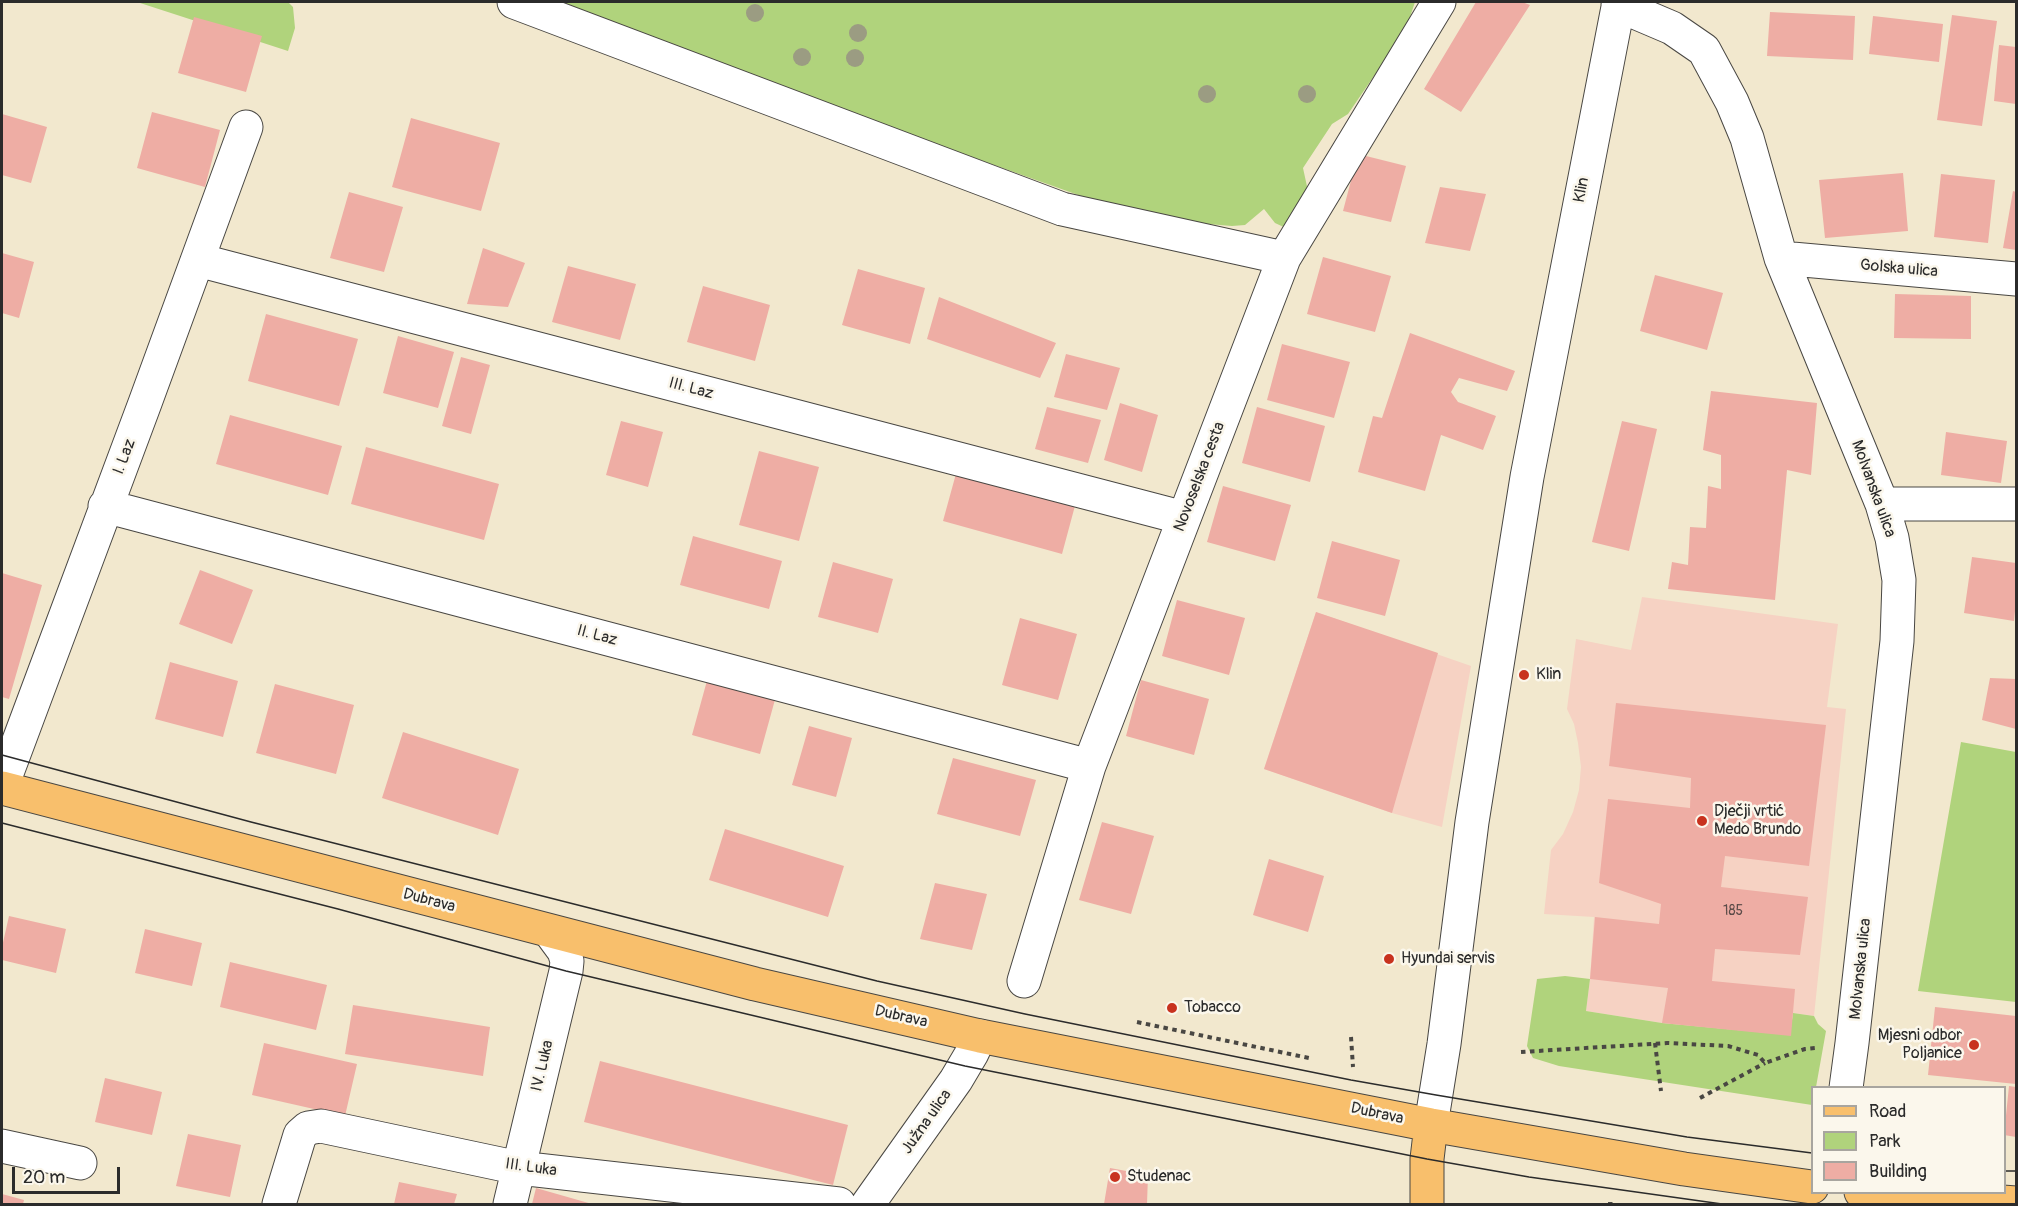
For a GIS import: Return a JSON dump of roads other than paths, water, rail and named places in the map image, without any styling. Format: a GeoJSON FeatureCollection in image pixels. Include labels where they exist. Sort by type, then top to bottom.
{"type":"FeatureCollection","features":[{"type":"Feature","properties":{"kind":"main road","name":"Dubrava"},"geometry":{"type":"LineString","coordinates":[[2,787],[754,984],[980,1035],[1431,1125],[1684,1169],[1811,1187]]}},
{"type":"Feature","properties":{"kind":"main road"},"geometry":{"type":"LineString","coordinates":[[1427,1204],[1427,1159],[1431,1125]]}},
{"type":"Feature","properties":{"kind":"main road"},"geometry":{"type":"LineString","coordinates":[[1889,1194],[2016,1203]]}},
{"type":"Feature","properties":{"kind":"street"},"geometry":{"type":"LineString","coordinates":[[514,2],[1062,209],[1284,258]]}},
{"type":"Feature","properties":{"kind":"street","name":"Novoselska cesta"},"geometry":{"type":"LineString","coordinates":[[1024,981],[1089,766],[1284,258],[1439,2]]}},
{"type":"Feature","properties":{"kind":"street","name":"Molvanska ulica"},"geometry":{"type":"LineString","coordinates":[[1618,4],[1672,28],[1704,50],[1732,102],[1747,138],[1781,258],[1893,538],[1899,580],[1897,641],[1845,1086]]}},
{"type":"Feature","properties":{"kind":"street","name":"Klin"},"geometry":{"type":"LineString","coordinates":[[1431,1125],[1444,1044],[1472,822],[1525,488],[1618,4]]}},
{"type":"Feature","properties":{"kind":"street","name":"I. Laz"},"geometry":{"type":"LineString","coordinates":[[2,787],[246,127]]}},
{"type":"Feature","properties":{"kind":"street","name":"Golska ulica"},"geometry":{"type":"LineString","coordinates":[[1781,258],[2016,279]]}},
{"type":"Feature","properties":{"kind":"street","name":"III. Laz"},"geometry":{"type":"LineString","coordinates":[[198,260],[1184,518]]}},
{"type":"Feature","properties":{"kind":"street"},"geometry":{"type":"LineString","coordinates":[[1881,504],[2016,504]]}},
{"type":"Feature","properties":{"kind":"street","name":"II. Laz"},"geometry":{"type":"LineString","coordinates":[[105,506],[1089,766]]}},
{"type":"Feature","properties":{"kind":"street","name":"IV. Luka"},"geometry":{"type":"LineString","coordinates":[[510,1204],[566,971],[567,961],[564,951],[550,932]]}},
{"type":"Feature","properties":{"kind":"street","name":"Južna ulica"},"geometry":{"type":"LineString","coordinates":[[868,1204],[956,1080],[980,1035]]}},
{"type":"Feature","properties":{"kind":"street","name":"III. Luka"},"geometry":{"type":"LineString","coordinates":[[279,1204],[300,1135],[308,1128],[321,1126],[519,1168],[839,1204]]}},
{"type":"Feature","properties":{"kind":"street"},"geometry":{"type":"LineString","coordinates":[[2,1146],[80,1163]]}},
{"type":"Feature","properties":{"kind":"tram line"},"geometry":{"type":"LineString","coordinates":[[2,755],[251,822],[877,981],[1025,1014],[1351,1080],[1687,1137],[1811,1153]]}},
{"type":"Feature","properties":{"kind":"tram line"},"geometry":{"type":"LineString","coordinates":[[2,823],[338,909],[566,971],[965,1066],[1427,1159],[1529,1177],[1722,1204]]}},
{"type":"Feature","properties":{"kind":"tram line"},"geometry":{"type":"LineString","coordinates":[[2006,1171],[2016,1171]]}},
{"type":"Feature","properties":{"kind":"place","name":"Klin"},"geometry":{"type":"Point","coordinates":[1524,675]}},
{"type":"Feature","properties":{"kind":"place","name":"Dječji vrtić Medo Brundo"},"geometry":{"type":"Point","coordinates":[1702,821]}},
{"type":"Feature","properties":{"kind":"place","name":"Hyundai servis"},"geometry":{"type":"Point","coordinates":[1389,959]}},
{"type":"Feature","properties":{"kind":"place","name":"Tobacco"},"geometry":{"type":"Point","coordinates":[1172,1008]}},
{"type":"Feature","properties":{"kind":"place","name":"Mjesni odbor Poljanice"},"geometry":{"type":"Point","coordinates":[1974,1045]}},
{"type":"Feature","properties":{"kind":"place","name":"Studenac"},"geometry":{"type":"Point","coordinates":[1115,1177]}}]}
